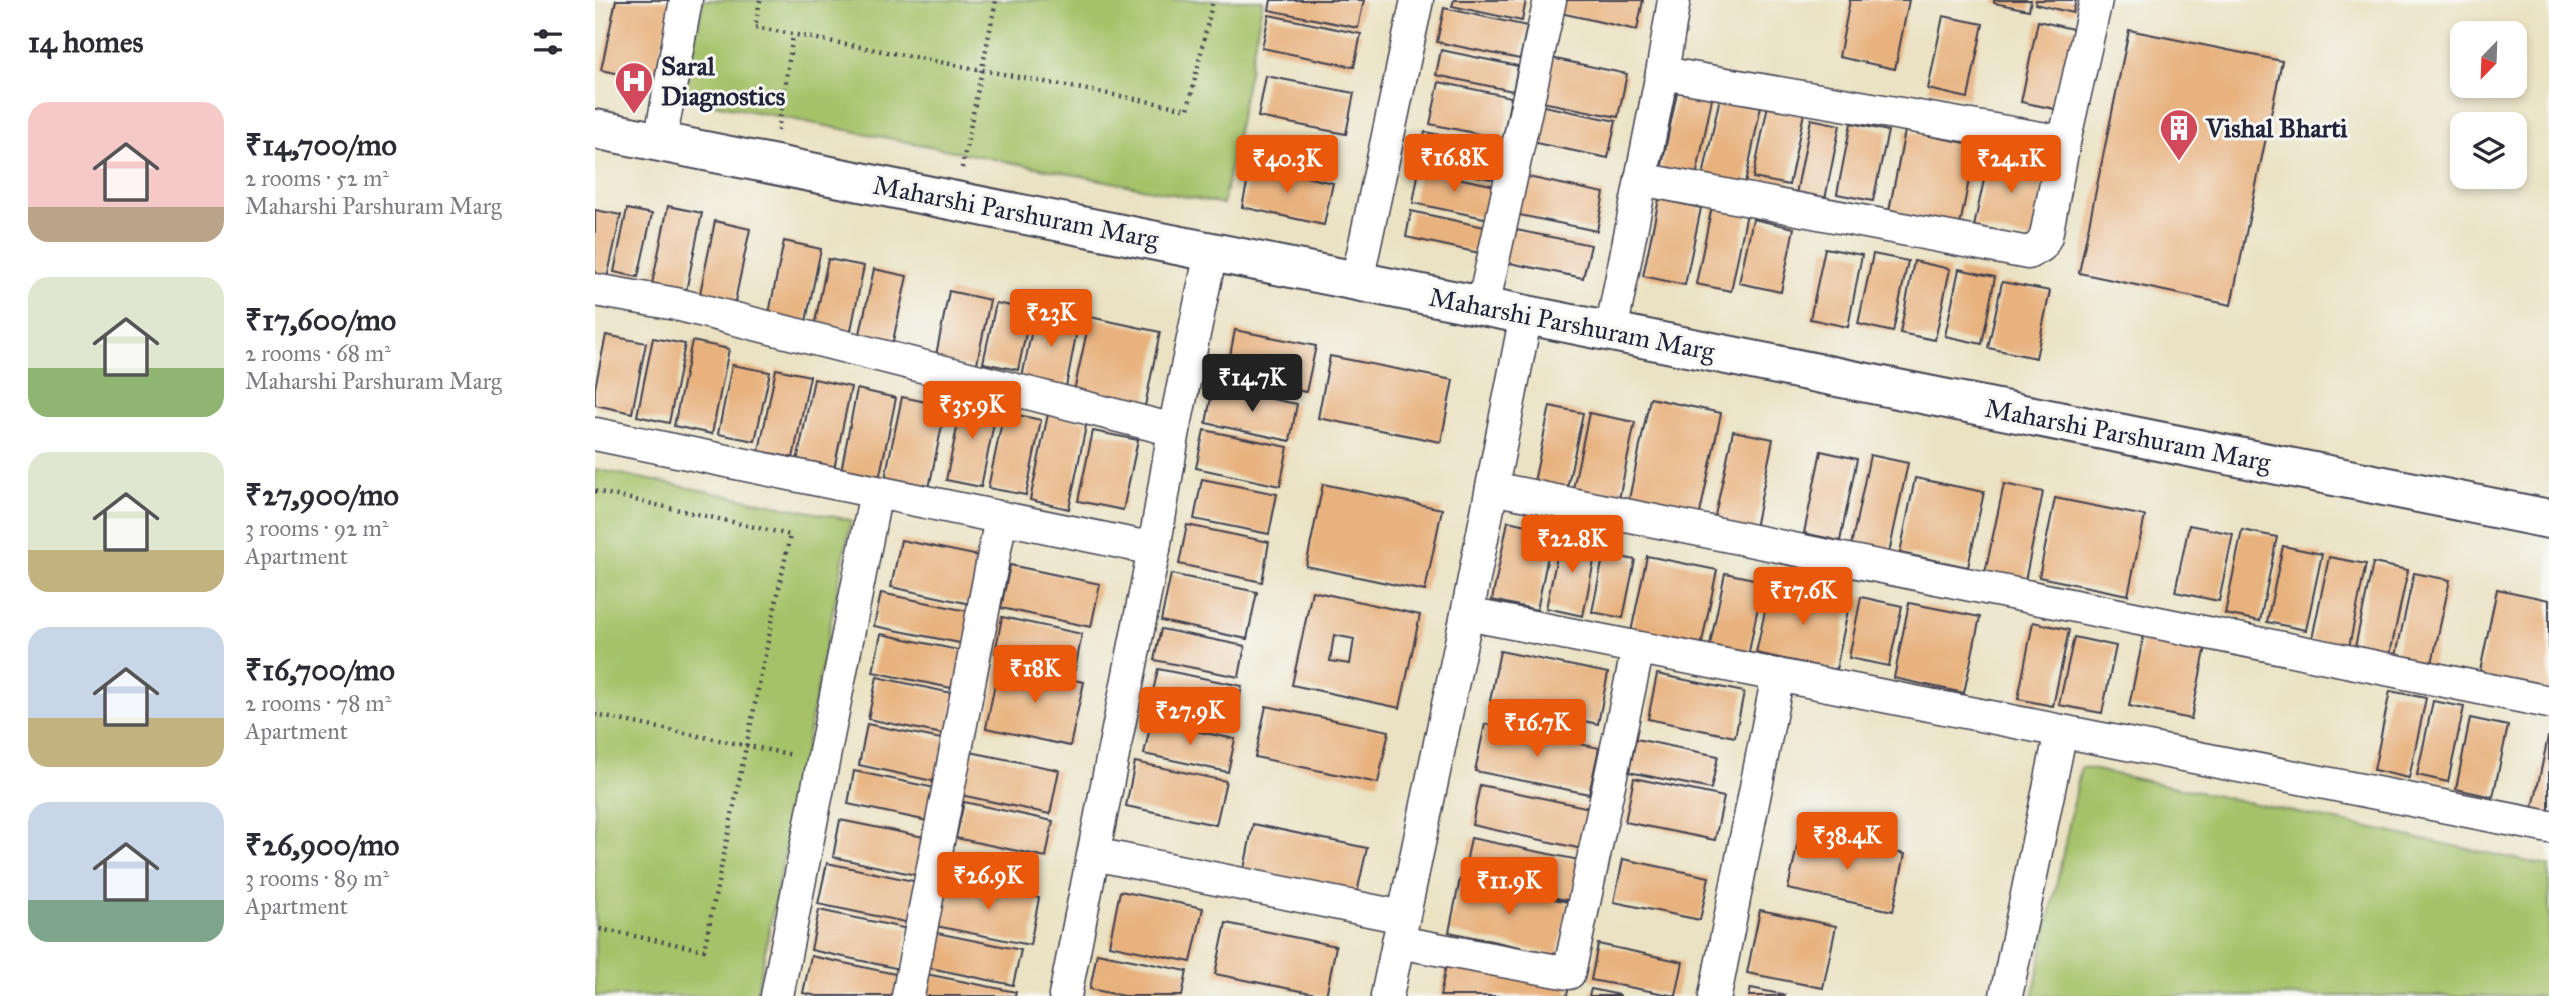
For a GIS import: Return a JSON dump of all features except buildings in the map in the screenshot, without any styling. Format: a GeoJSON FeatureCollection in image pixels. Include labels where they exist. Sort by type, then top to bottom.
{"type":"FeatureCollection","features":[{"type":"Feature","properties":{"kind":"street"},"geometry":{"type":"LineString","coordinates":[[660,142],[686,0]]}},
{"type":"Feature","properties":{"kind":"street"},"geometry":{"type":"LineString","coordinates":[[1357,281],[1416,0]]}},
{"type":"Feature","properties":{"kind":"street"},"geometry":{"type":"LineString","coordinates":[[1483,306],[1550,0]]}},
{"type":"Feature","properties":{"kind":"street"},"geometry":{"type":"LineString","coordinates":[[1611,332],[1674,0]]}},
{"type":"Feature","properties":{"kind":"street"},"geometry":{"type":"LineString","coordinates":[[1641,179],[2028,253],[2041,246],[2046,236],[2096,0]]}},
{"type":"Feature","properties":{"kind":"street"},"geometry":{"type":"LineString","coordinates":[[1662,73],[2064,142]]}},
{"type":"Feature","properties":{"kind":"street","name":"Maharshi Parshuram Marg"},"geometry":{"type":"LineString","coordinates":[[595,129],[2549,519]]}},
{"type":"Feature","properties":{"kind":"street"},"geometry":{"type":"LineString","coordinates":[[1065,996],[1211,251]]}},
{"type":"Feature","properties":{"kind":"street"},"geometry":{"type":"LineString","coordinates":[[595,290],[676,304],[1174,430]]}},
{"type":"Feature","properties":{"kind":"street"},"geometry":{"type":"LineString","coordinates":[[1387,996],[1526,315]]}},
{"type":"Feature","properties":{"kind":"street"},"geometry":{"type":"LineString","coordinates":[[595,434],[1154,549]]}},
{"type":"Feature","properties":{"kind":"street"},"geometry":{"type":"LineString","coordinates":[[1492,488],[2549,702]]}},
{"type":"Feature","properties":{"kind":"street"},"geometry":{"type":"LineString","coordinates":[[777,996],[876,492]]}},
{"type":"Feature","properties":{"kind":"street"},"geometry":{"type":"LineString","coordinates":[[908,996],[1001,518]]}},
{"type":"Feature","properties":{"kind":"street"},"geometry":{"type":"LineString","coordinates":[[1467,614],[2549,827]]}},
{"type":"Feature","properties":{"kind":"street"},"geometry":{"type":"LineString","coordinates":[[1094,853],[1569,974],[1638,648]]}},
{"type":"Feature","properties":{"kind":"street"},"geometry":{"type":"LineString","coordinates":[[1715,996],[1778,675]]}},
{"type":"Feature","properties":{"kind":"street"},"geometry":{"type":"LineString","coordinates":[[2006,996],[2061,731]]}},
{"type":"Feature","properties":{"kind":"path"},"geometry":{"type":"LineString","coordinates":[[760,0],[755,27],[1188,109],[1213,0]]}},
{"type":"Feature","properties":{"kind":"path"},"geometry":{"type":"LineString","coordinates":[[955,200],[996,0]]}},
{"type":"Feature","properties":{"kind":"path"},"geometry":{"type":"LineString","coordinates":[[772,164],[793,35]]}},
{"type":"Feature","properties":{"kind":"path"},"geometry":{"type":"LineString","coordinates":[[595,491],[790,535],[704,950],[595,928]]}},
{"type":"Feature","properties":{"kind":"path"},"geometry":{"type":"LineString","coordinates":[[595,715],[746,747],[823,760]]}},
{"type":"Feature","properties":{"kind":"green space"},"geometry":{"type":"Polygon","coordinates":[[[703,0],[1263,0],[1223,204],[684,98],[703,0]]]}},
{"type":"Feature","properties":{"kind":"green space"},"geometry":{"type":"Polygon","coordinates":[[[595,469],[851,520],[756,996],[595,996],[595,469]]]}},
{"type":"Feature","properties":{"kind":"green space"},"geometry":{"type":"Polygon","coordinates":[[[2081,767],[2549,866],[2549,996],[2033,996],[2081,767]]]}},
{"type":"Feature","properties":{"kind":"place","name":"Saral Diagnostics"},"geometry":{"type":"Point","coordinates":[634,115]}},
{"type":"Feature","properties":{"kind":"place","name":"Vishal Bharti"},"geometry":{"type":"Point","coordinates":[2179,162]}}]}
